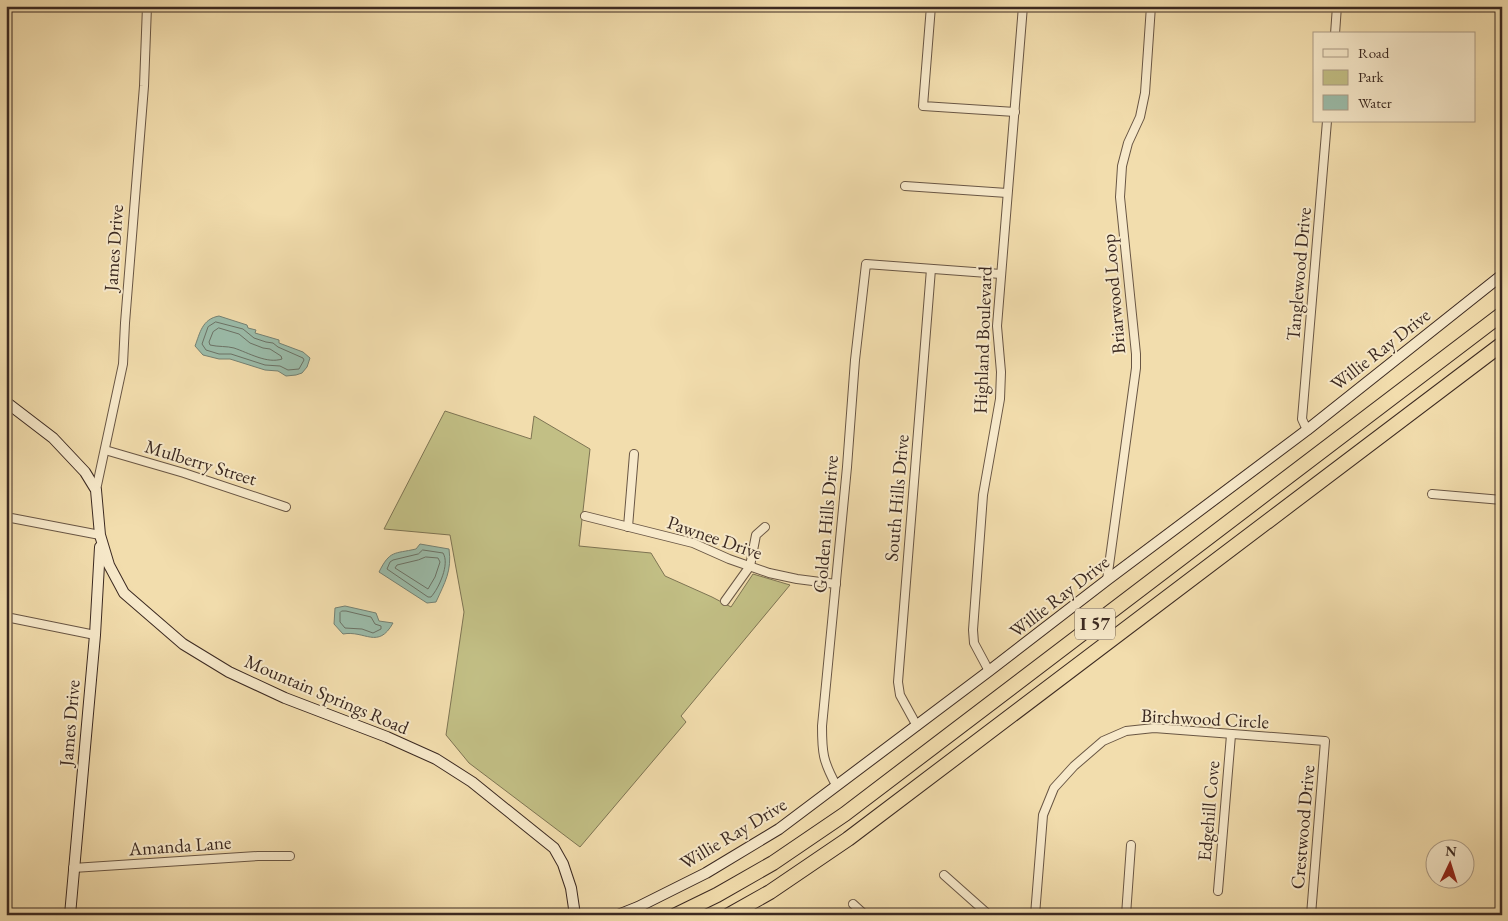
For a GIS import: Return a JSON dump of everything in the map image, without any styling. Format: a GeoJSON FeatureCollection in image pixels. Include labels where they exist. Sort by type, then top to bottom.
{"type":"FeatureCollection","features":[{"type":"Feature","properties":{"kind":"highway","name":"I 57"},"geometry":{"type":"LineString","coordinates":[[676,915],[717,895],[773,863],[844,814],[1502,314]]}},
{"type":"Feature","properties":{"kind":"highway","name":"I 57"},"geometry":{"type":"LineString","coordinates":[[729,915],[770,892],[848,839],[1502,344]]}},
{"type":"Feature","properties":{"kind":"street","name":"James Drive"},"geometry":{"type":"LineString","coordinates":[[96,490],[123,364],[144,86],[147,6]]}},
{"type":"Feature","properties":{"kind":"street"},"geometry":{"type":"LineString","coordinates":[[931,6],[923,106],[1015,112]]}},
{"type":"Feature","properties":{"kind":"street","name":"Highland Boulevard"},"geometry":{"type":"LineString","coordinates":[[989,671],[974,644],[973,630],[984,495],[1000,399],[1001,372],[997,326],[1023,6]]}},
{"type":"Feature","properties":{"kind":"street","name":"Briarwood Loop"},"geometry":{"type":"LineString","coordinates":[[1107,580],[1136,368],[1120,197],[1122,166],[1128,143],[1140,117],[1145,93],[1151,6]]}},
{"type":"Feature","properties":{"kind":"street"},"geometry":{"type":"LineString","coordinates":[[1335,32],[1337,6]]}},
{"type":"Feature","properties":{"kind":"street","name":"Tanglewood Drive"},"geometry":{"type":"LineString","coordinates":[[1306,430],[1302,419],[1328,122]]}},
{"type":"Feature","properties":{"kind":"street"},"geometry":{"type":"LineString","coordinates":[[905,186],[1007,193]]}},
{"type":"Feature","properties":{"kind":"street","name":"Golden Hills Drive"},"geometry":{"type":"LineString","coordinates":[[836,785],[827,768],[822,750],[823,704],[847,467],[855,360],[866,264],[931,269]]}},
{"type":"Feature","properties":{"kind":"street"},"geometry":{"type":"LineString","coordinates":[[931,269],[1001,274]]}},
{"type":"Feature","properties":{"kind":"street","name":"South Hills Drive"},"geometry":{"type":"LineString","coordinates":[[917,726],[900,695],[898,682],[931,269]]}},
{"type":"Feature","properties":{"kind":"street","name":"Willie Ray Drive"},"geometry":{"type":"LineString","coordinates":[[618,915],[638,907],[714,868],[779,829],[1306,430],[1502,275]]}},
{"type":"Feature","properties":{"kind":"street","name":"Mountain Springs Road"},"geometry":{"type":"LineString","coordinates":[[6,402],[53,438],[85,472],[96,490],[100,535],[109,565],[124,593],[183,644],[229,672],[285,698],[387,737],[436,759],[479,788],[554,848],[563,864],[571,888],[576,915]]}},
{"type":"Feature","properties":{"kind":"street","name":"Mulberry Street"},"geometry":{"type":"LineString","coordinates":[[105,450],[184,473],[286,507]]}},
{"type":"Feature","properties":{"kind":"street"},"geometry":{"type":"LineString","coordinates":[[628,527],[634,454]]}},
{"type":"Feature","properties":{"kind":"street"},"geometry":{"type":"LineString","coordinates":[[1432,494],[1502,500]]}},
{"type":"Feature","properties":{"kind":"street","name":"Pawnee Drive"},"geometry":{"type":"LineString","coordinates":[[585,516],[693,543],[769,573],[836,584]]}},
{"type":"Feature","properties":{"kind":"street"},"geometry":{"type":"LineString","coordinates":[[6,517],[100,535]]}},
{"type":"Feature","properties":{"kind":"street"},"geometry":{"type":"LineString","coordinates":[[725,601],[750,566],[756,535],[765,527]]}},
{"type":"Feature","properties":{"kind":"street","name":"James Drive"},"geometry":{"type":"LineString","coordinates":[[70,915],[101,559],[100,535]]}},
{"type":"Feature","properties":{"kind":"street"},"geometry":{"type":"LineString","coordinates":[[6,617],[95,635]]}},
{"type":"Feature","properties":{"kind":"street","name":"Birchwood Circle"},"geometry":{"type":"LineString","coordinates":[[1034,915],[1043,815],[1054,788],[1074,766],[1103,741],[1126,731],[1154,728],[1325,742]]}},
{"type":"Feature","properties":{"kind":"street","name":"Edgehill Cove"},"geometry":{"type":"LineString","coordinates":[[1218,891],[1231,735]]}},
{"type":"Feature","properties":{"kind":"street","name":"Crestwood Drive"},"geometry":{"type":"LineString","coordinates":[[1311,915],[1325,742]]}},
{"type":"Feature","properties":{"kind":"street"},"geometry":{"type":"LineString","coordinates":[[1126,915],[1131,845]]}},
{"type":"Feature","properties":{"kind":"street","name":"Amanda Lane"},"geometry":{"type":"LineString","coordinates":[[73,868],[258,856],[290,856]]}},
{"type":"Feature","properties":{"kind":"street"},"geometry":{"type":"LineString","coordinates":[[944,875],[989,915]]}},
{"type":"Feature","properties":{"kind":"street"},"geometry":{"type":"LineString","coordinates":[[853,904],[865,915]]}},
{"type":"Feature","properties":{"kind":"green space"},"geometry":{"type":"Polygon","coordinates":[[[445,411],[531,439],[534,416],[590,449],[579,546],[651,553],[665,576],[731,607],[753,574],[790,585],[681,716],[686,722],[580,847],[469,763],[446,735],[464,612],[450,535],[384,529],[445,411]]]}},
{"type":"Feature","properties":{"kind":"water"},"geometry":{"type":"Polygon","coordinates":[[[219,316],[247,325],[248,328],[256,330],[255,333],[279,340],[279,343],[303,352],[310,358],[307,367],[302,373],[286,376],[278,371],[265,370],[230,359],[219,359],[203,355],[195,346],[200,332],[205,323],[219,316]]]}},
{"type":"Feature","properties":{"kind":"water"},"geometry":{"type":"Polygon","coordinates":[[[420,544],[449,549],[449,570],[436,602],[427,603],[379,572],[390,556],[416,549],[420,544]]]}},
{"type":"Feature","properties":{"kind":"water"},"geometry":{"type":"Polygon","coordinates":[[[345,606],[376,613],[379,621],[393,623],[382,636],[371,637],[351,633],[343,634],[334,624],[335,608],[345,606]]]}}]}
